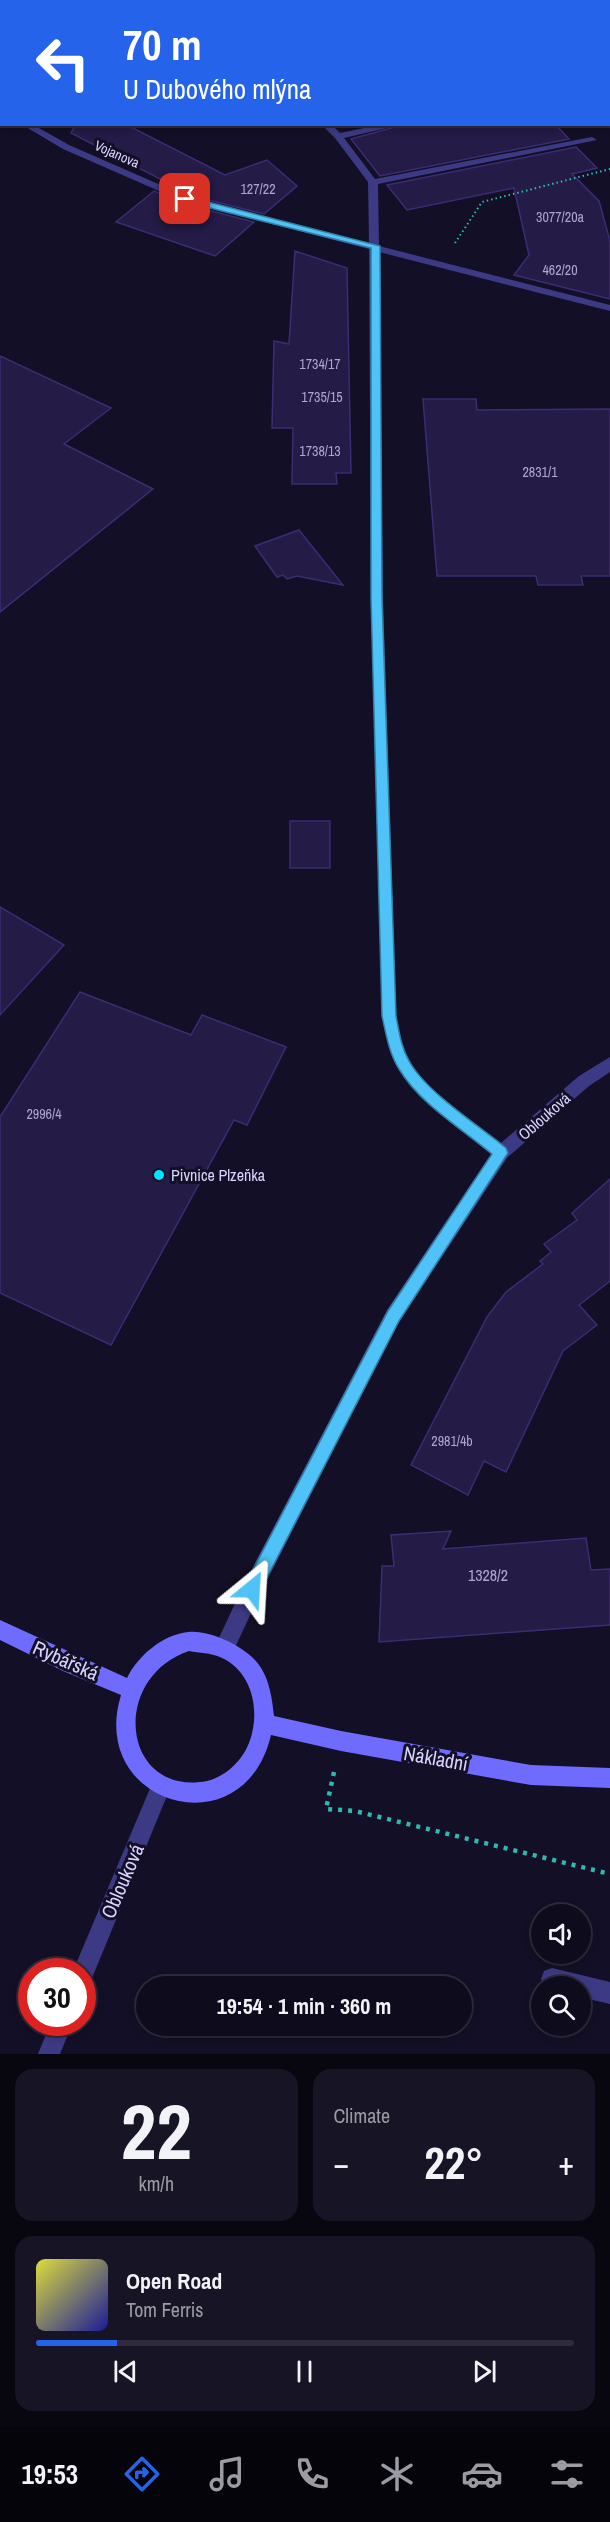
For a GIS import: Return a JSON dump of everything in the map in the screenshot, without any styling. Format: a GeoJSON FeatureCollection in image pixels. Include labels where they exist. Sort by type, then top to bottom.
{"type":"FeatureCollection","features":[{"type":"Feature","properties":{"kind":"street","name":"Vojanova"},"geometry":{"type":"LineString","coordinates":[[29,126],[66,147],[185,199],[376,246],[610,308]]}},
{"type":"Feature","properties":{"kind":"street"},"geometry":{"type":"LineString","coordinates":[[327,126],[338,136],[374,182],[377,598],[389,1016],[394,1041],[403,1064],[419,1085],[501,1153]]}},
{"type":"Feature","properties":{"kind":"street"},"geometry":{"type":"LineString","coordinates":[[338,136],[390,126]]}},
{"type":"Feature","properties":{"kind":"street"},"geometry":{"type":"LineString","coordinates":[[374,182],[592,140]]}},
{"type":"Feature","properties":{"kind":"street","name":"Oblouková"},"geometry":{"type":"LineString","coordinates":[[225,1647],[252,1589],[393,1316],[501,1153],[584,1081],[610,1064]]}},
{"type":"Feature","properties":{"kind":"street","name":"Rybářská"},"geometry":{"type":"LineString","coordinates":[[0,1630],[70,1664],[132,1690]]}},
{"type":"Feature","properties":{"kind":"street"},"geometry":{"type":"LineString","coordinates":[[189,1641],[208,1642],[225,1647],[240,1657],[252,1670],[260,1686],[265,1724],[260,1744],[250,1763],[236,1779],[218,1789],[199,1794],[180,1794],[161,1786],[144,1773],[133,1755],[126,1733],[126,1712],[132,1690],[142,1671],[155,1657],[172,1647],[189,1641]]}},
{"type":"Feature","properties":{"kind":"street","name":"Nákladní"},"geometry":{"type":"LineString","coordinates":[[265,1724],[340,1741],[531,1775],[610,1778]]}},
{"type":"Feature","properties":{"kind":"street","name":"Oblouková"},"geometry":{"type":"LineString","coordinates":[[89,1958],[161,1786]]}},
{"type":"Feature","properties":{"kind":"street"},"geometry":{"type":"LineString","coordinates":[[591,1988],[610,1993]]}},
{"type":"Feature","properties":{"kind":"street"},"geometry":{"type":"LineString","coordinates":[[49,2054],[56,2036]]}},
{"type":"Feature","properties":{"kind":"path"},"geometry":{"type":"LineString","coordinates":[[442,264],[482,202],[610,169]]}},
{"type":"Feature","properties":{"kind":"path"},"geometry":{"type":"LineString","coordinates":[[340,1741],[326,1809],[355,1811],[610,1874]]}},
{"type":"Feature","properties":{"kind":"building"},"geometry":{"type":"Polygon","coordinates":[[[75,126],[129,126],[225,175],[267,160],[297,186],[264,214],[189,195],[163,184],[166,182],[71,133],[75,126]]]}},
{"type":"Feature","properties":{"kind":"building"},"geometry":{"type":"Polygon","coordinates":[[[399,126],[557,126],[569,139],[380,176],[351,139],[399,126]]]}},
{"type":"Feature","properties":{"kind":"building"},"geometry":{"type":"Polygon","coordinates":[[[576,147],[597,168],[572,174],[599,201],[610,241],[610,299],[514,275],[529,255],[514,188],[407,210],[387,185],[576,147]]]}},
{"type":"Feature","properties":{"kind":"building"},"geometry":{"type":"Polygon","coordinates":[[[154,191],[181,203],[254,222],[215,256],[116,222],[154,191]]]}},
{"type":"Feature","properties":{"kind":"building"},"geometry":{"type":"Polygon","coordinates":[[[295,251],[347,268],[351,473],[336,473],[337,484],[292,484],[293,428],[272,428],[274,341],[289,344],[295,251]]]}},
{"type":"Feature","properties":{"kind":"building"},"geometry":{"type":"Polygon","coordinates":[[[0,356],[111,408],[64,444],[153,489],[0,612],[0,356]]]}},
{"type":"Feature","properties":{"kind":"building"},"geometry":{"type":"Polygon","coordinates":[[[423,399],[476,399],[477,410],[610,409],[610,576],[581,576],[583,585],[538,585],[536,576],[437,576],[423,399]]]}},
{"type":"Feature","properties":{"kind":"building"},"geometry":{"type":"Polygon","coordinates":[[[299,530],[343,585],[297,576],[287,579],[283,575],[277,577],[255,546],[299,530]]]}},
{"type":"Feature","properties":{"kind":"building"},"geometry":{"type":"Polygon","coordinates":[[[290,821],[330,821],[330,868],[290,868],[290,821]]]}},
{"type":"Feature","properties":{"kind":"building"},"geometry":{"type":"Polygon","coordinates":[[[0,907],[64,945],[0,1015],[0,907]]]}},
{"type":"Feature","properties":{"kind":"building"},"geometry":{"type":"Polygon","coordinates":[[[80,992],[191,1035],[202,1015],[286,1047],[247,1125],[234,1120],[111,1345],[0,1293],[0,1117],[80,992]]]}},
{"type":"Feature","properties":{"kind":"building"},"geometry":{"type":"Polygon","coordinates":[[[610,1179],[610,1281],[579,1305],[597,1325],[563,1351],[506,1472],[484,1461],[468,1495],[411,1465],[487,1317],[506,1292],[543,1264],[540,1261],[551,1252],[544,1244],[577,1220],[572,1213],[610,1179]]]}},
{"type":"Feature","properties":{"kind":"building"},"geometry":{"type":"Polygon","coordinates":[[[451,1531],[443,1549],[586,1538],[591,1570],[610,1569],[610,1625],[379,1642],[382,1566],[394,1566],[391,1535],[451,1531]]]}},
{"type":"Feature","properties":{"kind":"place","name":"Pivnice Plzeňka"},"geometry":{"type":"Point","coordinates":[159,1175]}},
{"type":"Feature","properties":{"kind":"route"},"geometry":{"type":"LineString","coordinates":[[185,199],[376,246],[377,598],[389,1016],[394,1041],[403,1064],[419,1085],[501,1153],[393,1316],[252,1589]]}}]}
